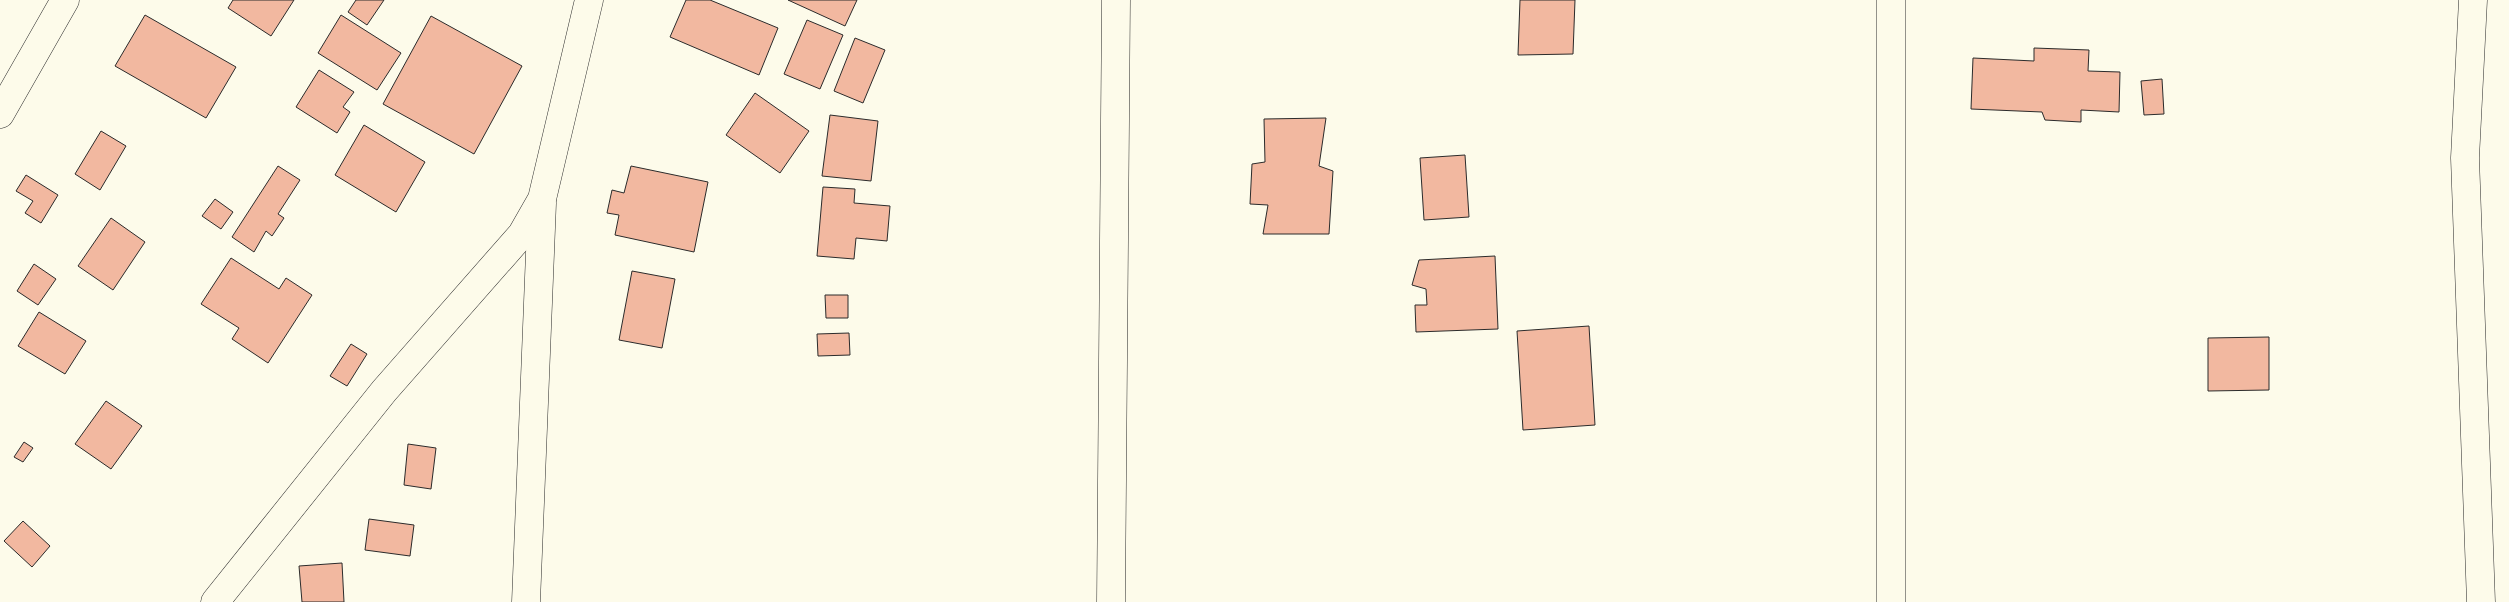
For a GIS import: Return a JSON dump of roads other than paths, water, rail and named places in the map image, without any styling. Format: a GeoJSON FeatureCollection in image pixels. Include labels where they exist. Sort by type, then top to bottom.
{"type":"FeatureCollection","features":[{"type":"Feature","properties":{"kind":"street"},"geometry":{"type":"LineString","coordinates":[[0,114],[65,0]]}},
{"type":"Feature","properties":{"kind":"street"},"geometry":{"type":"LineString","coordinates":[[526,602],[542,199],[589,0]]}},
{"type":"Feature","properties":{"kind":"street"},"geometry":{"type":"LineString","coordinates":[[1111,602],[1116,0]]}},
{"type":"Feature","properties":{"kind":"street"},"geometry":{"type":"LineString","coordinates":[[1891,0],[1891,602]]}},
{"type":"Feature","properties":{"kind":"street"},"geometry":{"type":"LineString","coordinates":[[2473,0],[2465,158],[2481,602]]}},
{"type":"Feature","properties":{"kind":"street"},"geometry":{"type":"LineString","coordinates":[[215,602],[384,391],[522,234],[542,199]]}}]}
